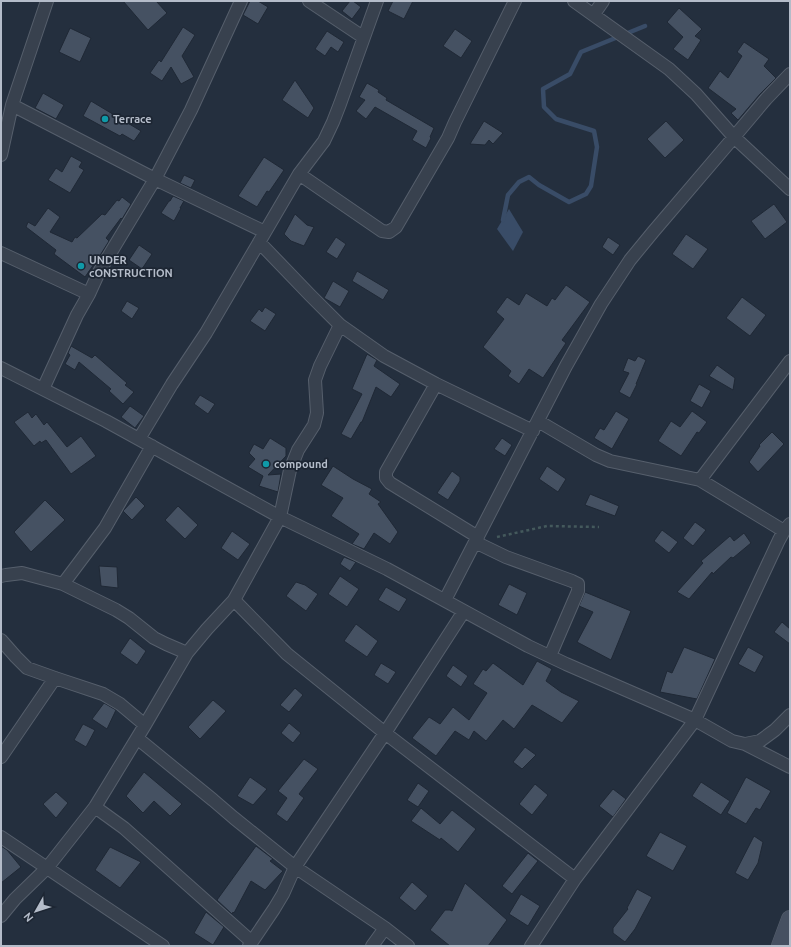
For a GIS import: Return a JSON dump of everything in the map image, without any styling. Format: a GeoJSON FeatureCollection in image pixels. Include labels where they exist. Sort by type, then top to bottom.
{"type":"FeatureCollection","features":[{"type":"Feature","properties":{"kind":"main road"},"geometry":{"type":"LineString","coordinates":[[780,946],[790,919]]}},
{"type":"Feature","properties":{"kind":"street"},"geometry":{"type":"LineString","coordinates":[[1,155],[12,105],[47,1]]}},
{"type":"Feature","properties":{"kind":"street"},"geometry":{"type":"LineString","coordinates":[[43,389],[77,315],[99,272],[155,179],[191,110],[241,1]]}},
{"type":"Feature","properties":{"kind":"street"},"geometry":{"type":"LineString","coordinates":[[309,1],[364,37]]}},
{"type":"Feature","properties":{"kind":"street"},"geometry":{"type":"LineString","coordinates":[[139,440],[172,384],[206,333],[299,174],[324,141],[340,104],[377,1]]}},
{"type":"Feature","properties":{"kind":"street"},"geometry":{"type":"LineString","coordinates":[[299,174],[382,231],[389,232],[396,227],[448,138],[515,1]]}},
{"type":"Feature","properties":{"kind":"street"},"geometry":{"type":"LineString","coordinates":[[574,1],[669,69],[696,94],[734,137],[790,189]]}},
{"type":"Feature","properties":{"kind":"street"},"geometry":{"type":"LineString","coordinates":[[594,14],[603,1]]}},
{"type":"Feature","properties":{"kind":"street"},"geometry":{"type":"LineString","coordinates":[[445,600],[566,366],[601,304],[630,260],[653,232],[766,99],[790,74]]}},
{"type":"Feature","properties":{"kind":"street"},"geometry":{"type":"LineString","coordinates":[[12,105],[155,179],[262,237],[310,295],[340,324],[384,356],[436,384],[535,426],[610,461],[700,480],[787,527],[695,720],[575,878],[531,946]]}},
{"type":"Feature","properties":{"kind":"street"},"geometry":{"type":"LineString","coordinates":[[1,253],[89,294]]}},
{"type":"Feature","properties":{"kind":"street"},"geometry":{"type":"LineString","coordinates":[[2,913],[47,868],[95,807],[187,653],[234,600],[280,516],[290,470],[298,450],[314,426],[317,414],[315,380],[340,324]]}},
{"type":"Feature","properties":{"kind":"street"},"geometry":{"type":"LineString","coordinates":[[700,480],[790,361]]}},
{"type":"Feature","properties":{"kind":"street"},"geometry":{"type":"LineString","coordinates":[[1,368],[106,421],[280,516],[387,569],[528,646],[695,720],[732,741],[745,744],[790,767]]}},
{"type":"Feature","properties":{"kind":"street"},"geometry":{"type":"LineString","coordinates":[[436,384],[386,472],[386,478],[390,483],[476,540],[513,560],[572,580],[578,584],[578,591],[550,656]]}},
{"type":"Feature","properties":{"kind":"street"},"geometry":{"type":"LineString","coordinates":[[63,584],[104,528],[152,446]]}},
{"type":"Feature","properties":{"kind":"street"},"geometry":{"type":"LineString","coordinates":[[1,576],[6,574],[22,573],[63,584],[116,610],[129,618],[154,638],[187,653]]}},
{"type":"Feature","properties":{"kind":"street"},"geometry":{"type":"LineString","coordinates":[[234,600],[287,654],[385,732],[575,878]]}},
{"type":"Feature","properties":{"kind":"street"},"geometry":{"type":"LineString","coordinates":[[95,807],[124,828],[250,944],[283,894],[295,867],[464,611]]}},
{"type":"Feature","properties":{"kind":"street"},"geometry":{"type":"LineString","coordinates":[[1,640],[27,668],[103,694],[120,704],[145,725]]}},
{"type":"Feature","properties":{"kind":"street"},"geometry":{"type":"LineString","coordinates":[[1,757],[55,678]]}},
{"type":"Feature","properties":{"kind":"street"},"geometry":{"type":"LineString","coordinates":[[745,744],[760,741],[775,730],[790,714]]}},
{"type":"Feature","properties":{"kind":"street"},"geometry":{"type":"LineString","coordinates":[[137,738],[295,867],[385,928],[408,946]]}},
{"type":"Feature","properties":{"kind":"street"},"geometry":{"type":"LineString","coordinates":[[1,837],[163,946]]}},
{"type":"Feature","properties":{"kind":"street"},"geometry":{"type":"LineString","coordinates":[[372,946],[385,928]]}},
{"type":"Feature","properties":{"kind":"path"},"geometry":{"type":"LineString","coordinates":[[476,540],[547,526],[599,527]]}},
{"type":"Feature","properties":{"kind":"water"},"geometry":{"type":"Polygon","coordinates":[[[509,209],[523,232],[513,251],[497,229],[509,209]]]}},
{"type":"Feature","properties":{"kind":"building"},"geometry":{"type":"Polygon","coordinates":[[[123,1],[156,1],[167,13],[148,30],[123,1]]]}},
{"type":"Feature","properties":{"kind":"building"},"geometry":{"type":"Polygon","coordinates":[[[250,1],[258,1],[268,7],[258,24],[243,15],[250,1]]]}},
{"type":"Feature","properties":{"kind":"building"},"geometry":{"type":"Polygon","coordinates":[[[350,1],[353,1],[361,7],[352,19],[342,11],[350,1]]]}},
{"type":"Feature","properties":{"kind":"building"},"geometry":{"type":"Polygon","coordinates":[[[393,1],[413,1],[404,19],[388,11],[393,1]]]}},
{"type":"Feature","properties":{"kind":"building"},"geometry":{"type":"Polygon","coordinates":[[[679,8],[702,29],[695,36],[701,40],[688,60],[673,49],[683,37],[667,22],[679,8]]]}},
{"type":"Feature","properties":{"kind":"building"},"geometry":{"type":"Polygon","coordinates":[[[183,27],[195,35],[182,56],[194,77],[181,84],[171,67],[162,81],[150,73],[159,60],[161,62],[183,27]]]}},
{"type":"Feature","properties":{"kind":"building"},"geometry":{"type":"Polygon","coordinates":[[[70,28],[91,38],[80,62],[59,52],[70,28]]]}},
{"type":"Feature","properties":{"kind":"building"},"geometry":{"type":"Polygon","coordinates":[[[455,29],[472,41],[461,58],[443,46],[455,29]]]}},
{"type":"Feature","properties":{"kind":"building"},"geometry":{"type":"Polygon","coordinates":[[[327,31],[344,42],[338,52],[331,47],[325,56],[315,49],[327,31]]]}},
{"type":"Feature","properties":{"kind":"building"},"geometry":{"type":"Polygon","coordinates":[[[744,42],[769,59],[764,66],[776,78],[738,120],[731,113],[736,109],[708,88],[720,71],[728,78],[742,56],[737,52],[744,42]]]}},
{"type":"Feature","properties":{"kind":"building"},"geometry":{"type":"Polygon","coordinates":[[[295,80],[314,108],[308,118],[282,100],[295,80]]]}},
{"type":"Feature","properties":{"kind":"building"},"geometry":{"type":"Polygon","coordinates":[[[367,83],[379,90],[378,92],[387,98],[386,100],[434,128],[426,148],[412,140],[417,131],[375,107],[366,119],[356,111],[365,100],[359,97],[367,83]]]}},
{"type":"Feature","properties":{"kind":"building"},"geometry":{"type":"Polygon","coordinates":[[[43,93],[64,105],[56,119],[35,108],[43,93]]]}},
{"type":"Feature","properties":{"kind":"building","name":"Terrace"},"geometry":{"type":"Polygon","coordinates":[[[91,101],[141,131],[134,141],[122,134],[120,136],[83,116],[91,101]]]}},
{"type":"Feature","properties":{"kind":"building"},"geometry":{"type":"Polygon","coordinates":[[[484,121],[503,133],[493,144],[489,140],[485,145],[470,144],[484,121]]]}},
{"type":"Feature","properties":{"kind":"building"},"geometry":{"type":"Polygon","coordinates":[[[666,121],[684,140],[665,158],[647,139],[666,121]]]}},
{"type":"Feature","properties":{"kind":"building"},"geometry":{"type":"Polygon","coordinates":[[[71,156],[82,162],[79,167],[84,170],[70,193],[48,180],[56,168],[62,172],[71,156]]]}},
{"type":"Feature","properties":{"kind":"building"},"geometry":{"type":"Polygon","coordinates":[[[264,157],[284,170],[269,192],[267,191],[257,207],[238,196],[264,157]]]}},
{"type":"Feature","properties":{"kind":"building"},"geometry":{"type":"Polygon","coordinates":[[[184,175],[195,180],[191,188],[180,183],[184,175]]]}},
{"type":"Feature","properties":{"kind":"building"},"geometry":{"type":"Polygon","coordinates":[[[173,196],[184,201],[174,221],[161,213],[173,196]]]}},
{"type":"Feature","properties":{"kind":"building"},"geometry":{"type":"Polygon","coordinates":[[[122,197],[131,204],[122,219],[121,218],[106,238],[109,241],[85,277],[54,254],[56,250],[26,227],[28,222],[35,226],[48,208],[60,217],[50,232],[72,242],[75,237],[77,238],[102,214],[105,215],[117,200],[119,201],[122,197]]]}},
{"type":"Feature","properties":{"kind":"building"},"geometry":{"type":"Polygon","coordinates":[[[774,204],[787,222],[765,239],[751,221],[774,204]]]}},
{"type":"Feature","properties":{"kind":"building"},"geometry":{"type":"Polygon","coordinates":[[[295,214],[307,225],[314,227],[304,246],[291,241],[284,234],[295,214]]]}},
{"type":"Feature","properties":{"kind":"building"},"geometry":{"type":"Polygon","coordinates":[[[686,234],[708,249],[693,269],[672,254],[686,234]]]}},
{"type":"Feature","properties":{"kind":"building"},"geometry":{"type":"Polygon","coordinates":[[[336,237],[346,244],[337,259],[326,252],[336,237]]]}},
{"type":"Feature","properties":{"kind":"building"},"geometry":{"type":"Polygon","coordinates":[[[608,237],[620,245],[613,255],[602,247],[608,237]]]}},
{"type":"Feature","properties":{"kind":"building"},"geometry":{"type":"Polygon","coordinates":[[[139,245],[152,254],[142,269],[129,260],[139,245]]]}},
{"type":"Feature","properties":{"kind":"building"},"geometry":{"type":"Polygon","coordinates":[[[357,271],[389,290],[383,300],[352,281],[357,271]]]}},
{"type":"Feature","properties":{"kind":"building"},"geometry":{"type":"Polygon","coordinates":[[[333,281],[349,291],[340,307],[324,298],[333,281]]]}},
{"type":"Feature","properties":{"kind":"building"},"geometry":{"type":"Polygon","coordinates":[[[566,285],[590,302],[562,340],[566,343],[543,378],[529,369],[519,384],[508,376],[511,371],[483,347],[504,319],[496,312],[507,297],[519,305],[526,293],[547,306],[552,298],[555,300],[566,285]]]}},
{"type":"Feature","properties":{"kind":"building"},"geometry":{"type":"Polygon","coordinates":[[[742,297],[766,315],[750,336],[726,318],[742,297]]]}},
{"type":"Feature","properties":{"kind":"building"},"geometry":{"type":"Polygon","coordinates":[[[127,301],[139,308],[132,319],[121,311],[127,301]]]}},
{"type":"Feature","properties":{"kind":"building"},"geometry":{"type":"Polygon","coordinates":[[[265,307],[276,314],[265,331],[250,321],[259,309],[262,312],[265,307]]]}},
{"type":"Feature","properties":{"kind":"building"},"geometry":{"type":"Polygon","coordinates":[[[71,346],[92,358],[95,355],[127,383],[125,385],[134,392],[123,404],[109,391],[111,389],[79,362],[75,370],[65,364],[70,355],[68,353],[71,346]]]}},
{"type":"Feature","properties":{"kind":"building"},"geometry":{"type":"Polygon","coordinates":[[[367,354],[377,360],[374,366],[400,384],[391,397],[376,387],[362,422],[351,439],[341,434],[362,394],[352,389],[367,354]]]}},
{"type":"Feature","properties":{"kind":"building"},"geometry":{"type":"Polygon","coordinates":[[[638,356],[646,360],[630,398],[619,392],[629,373],[623,371],[628,358],[635,361],[638,356]]]}},
{"type":"Feature","properties":{"kind":"building"},"geometry":{"type":"Polygon","coordinates":[[[717,365],[735,378],[733,390],[709,376],[717,365]]]}},
{"type":"Feature","properties":{"kind":"building"},"geometry":{"type":"Polygon","coordinates":[[[699,384],[711,391],[702,408],[690,401],[699,384]]]}},
{"type":"Feature","properties":{"kind":"building"},"geometry":{"type":"Polygon","coordinates":[[[200,395],[215,404],[208,414],[194,404],[200,395]]]}},
{"type":"Feature","properties":{"kind":"building"},"geometry":{"type":"Polygon","coordinates":[[[130,406],[144,416],[135,428],[121,417],[130,406]]]}},
{"type":"Feature","properties":{"kind":"building"},"geometry":{"type":"Polygon","coordinates":[[[616,411],[629,419],[612,449],[594,438],[600,428],[604,430],[616,411]]]}},
{"type":"Feature","properties":{"kind":"building"},"geometry":{"type":"Polygon","coordinates":[[[692,411],[707,422],[699,433],[697,432],[681,456],[658,441],[671,421],[680,427],[692,411]]]}},
{"type":"Feature","properties":{"kind":"building"},"geometry":{"type":"Polygon","coordinates":[[[28,412],[32,418],[36,414],[44,425],[47,422],[67,447],[81,436],[96,456],[71,474],[46,440],[41,443],[40,441],[34,446],[14,422],[28,412]]]}},
{"type":"Feature","properties":{"kind":"building"},"geometry":{"type":"Polygon","coordinates":[[[772,432],[784,444],[758,472],[749,462],[760,446],[759,445],[772,432]]]}},
{"type":"Feature","properties":{"kind":"building","name":"compound"},"geometry":{"type":"Polygon","coordinates":[[[270,438],[286,448],[286,456],[268,475],[281,474],[278,492],[259,486],[263,476],[248,467],[255,459],[249,453],[254,444],[263,449],[270,438]]]}},
{"type":"Feature","properties":{"kind":"building"},"geometry":{"type":"Polygon","coordinates":[[[502,438],[512,445],[505,456],[494,449],[502,438]]]}},
{"type":"Feature","properties":{"kind":"building"},"geometry":{"type":"Polygon","coordinates":[[[333,466],[372,489],[369,494],[381,502],[378,504],[398,532],[390,544],[374,533],[364,549],[352,544],[359,534],[331,516],[343,498],[321,485],[333,466]]]}},
{"type":"Feature","properties":{"kind":"building"},"geometry":{"type":"Polygon","coordinates":[[[547,466],[566,479],[558,492],[539,479],[547,466]]]}},
{"type":"Feature","properties":{"kind":"building"},"geometry":{"type":"Polygon","coordinates":[[[452,471],[460,477],[460,481],[448,500],[437,493],[452,471]]]}},
{"type":"Feature","properties":{"kind":"building"},"geometry":{"type":"Polygon","coordinates":[[[590,494],[619,506],[615,516],[585,505],[590,494]]]}},
{"type":"Feature","properties":{"kind":"building"},"geometry":{"type":"Polygon","coordinates":[[[136,497],[145,506],[132,520],[123,511],[136,497]]]}},
{"type":"Feature","properties":{"kind":"building"},"geometry":{"type":"Polygon","coordinates":[[[45,500],[65,520],[31,552],[14,532],[45,500]]]}},
{"type":"Feature","properties":{"kind":"building"},"geometry":{"type":"Polygon","coordinates":[[[178,506],[198,525],[185,539],[165,520],[178,506]]]}},
{"type":"Feature","properties":{"kind":"building"},"geometry":{"type":"Polygon","coordinates":[[[695,522],[706,530],[693,546],[683,538],[695,522]]]}},
{"type":"Feature","properties":{"kind":"building"},"geometry":{"type":"Polygon","coordinates":[[[662,530],[678,542],[669,553],[654,541],[662,530]]]}},
{"type":"Feature","properties":{"kind":"building"},"geometry":{"type":"Polygon","coordinates":[[[232,531],[250,544],[238,560],[221,548],[232,531]]]}},
{"type":"Feature","properties":{"kind":"building"},"geometry":{"type":"Polygon","coordinates":[[[744,533],[751,543],[733,558],[731,557],[713,574],[712,572],[689,599],[677,592],[703,563],[701,561],[730,536],[734,541],[744,533]]]}},
{"type":"Feature","properties":{"kind":"building"},"geometry":{"type":"Polygon","coordinates":[[[344,557],[356,562],[350,571],[340,564],[344,557]]]}},
{"type":"Feature","properties":{"kind":"building"},"geometry":{"type":"Polygon","coordinates":[[[99,566],[117,567],[118,588],[101,586],[99,566]]]}},
{"type":"Feature","properties":{"kind":"building"},"geometry":{"type":"Polygon","coordinates":[[[340,576],[359,589],[347,607],[328,594],[340,576]]]}},
{"type":"Feature","properties":{"kind":"building"},"geometry":{"type":"Polygon","coordinates":[[[296,582],[305,585],[318,594],[306,611],[286,596],[296,582]]]}},
{"type":"Feature","properties":{"kind":"building"},"geometry":{"type":"Polygon","coordinates":[[[509,584],[527,593],[517,615],[498,605],[509,584]]]}},
{"type":"Feature","properties":{"kind":"building"},"geometry":{"type":"Polygon","coordinates":[[[386,587],[407,599],[399,612],[378,600],[386,587]]]}},
{"type":"Feature","properties":{"kind":"building"},"geometry":{"type":"Polygon","coordinates":[[[585,592],[631,611],[611,660],[577,642],[593,612],[579,606],[585,592]]]}},
{"type":"Feature","properties":{"kind":"building"},"geometry":{"type":"Polygon","coordinates":[[[782,622],[790,629],[790,644],[774,632],[782,622]]]}},
{"type":"Feature","properties":{"kind":"building"},"geometry":{"type":"Polygon","coordinates":[[[356,624],[378,641],[367,657],[344,641],[356,624]]]}},
{"type":"Feature","properties":{"kind":"building"},"geometry":{"type":"Polygon","coordinates":[[[130,638],[146,651],[137,665],[120,653],[130,638]]]}},
{"type":"Feature","properties":{"kind":"building"},"geometry":{"type":"Polygon","coordinates":[[[684,647],[715,659],[697,699],[660,692],[667,671],[672,673],[684,647]]]}},
{"type":"Feature","properties":{"kind":"building"},"geometry":{"type":"Polygon","coordinates":[[[748,647],[764,656],[755,673],[738,664],[748,647]]]}},
{"type":"Feature","properties":{"kind":"building"},"geometry":{"type":"Polygon","coordinates":[[[537,661],[552,669],[546,681],[561,692],[579,701],[562,723],[532,705],[514,729],[503,720],[486,741],[474,731],[469,740],[455,731],[436,756],[412,738],[429,717],[440,724],[453,707],[469,720],[487,693],[473,684],[483,669],[486,671],[493,663],[523,685],[537,661]]]}},
{"type":"Feature","properties":{"kind":"building"},"geometry":{"type":"Polygon","coordinates":[[[381,663],[396,672],[388,684],[374,675],[381,663]]]}},
{"type":"Feature","properties":{"kind":"building"},"geometry":{"type":"Polygon","coordinates":[[[453,665],[468,676],[461,687],[446,676],[453,665]]]}},
{"type":"Feature","properties":{"kind":"building"},"geometry":{"type":"Polygon","coordinates":[[[295,688],[303,695],[289,712],[280,705],[295,688]]]}},
{"type":"Feature","properties":{"kind":"building"},"geometry":{"type":"Polygon","coordinates":[[[213,700],[226,711],[200,739],[188,727],[213,700]]]}},
{"type":"Feature","properties":{"kind":"building"},"geometry":{"type":"Polygon","coordinates":[[[104,703],[116,710],[107,729],[92,719],[104,703]]]}},
{"type":"Feature","properties":{"kind":"building"},"geometry":{"type":"Polygon","coordinates":[[[289,723],[301,733],[293,743],[281,733],[289,723]]]}},
{"type":"Feature","properties":{"kind":"building"},"geometry":{"type":"Polygon","coordinates":[[[83,724],[95,730],[86,747],[74,740],[83,724]]]}},
{"type":"Feature","properties":{"kind":"building"},"geometry":{"type":"Polygon","coordinates":[[[525,747],[536,755],[522,769],[513,762],[525,747]]]}},
{"type":"Feature","properties":{"kind":"building"},"geometry":{"type":"Polygon","coordinates":[[[304,759],[318,769],[299,794],[304,798],[287,822],[276,814],[287,798],[278,791],[304,759]]]}},
{"type":"Feature","properties":{"kind":"building"},"geometry":{"type":"Polygon","coordinates":[[[144,772],[182,804],[170,816],[154,801],[143,813],[126,796],[144,772]]]}},
{"type":"Feature","properties":{"kind":"building"},"geometry":{"type":"Polygon","coordinates":[[[250,777],[267,789],[253,805],[237,796],[250,777]]]}},
{"type":"Feature","properties":{"kind":"building"},"geometry":{"type":"Polygon","coordinates":[[[746,777],[771,791],[760,810],[756,808],[746,824],[727,813],[746,777]]]}},
{"type":"Feature","properties":{"kind":"building"},"geometry":{"type":"Polygon","coordinates":[[[701,782],[730,801],[721,815],[692,796],[701,782]]]}},
{"type":"Feature","properties":{"kind":"building"},"geometry":{"type":"Polygon","coordinates":[[[418,783],[429,791],[418,807],[407,800],[418,783]]]}},
{"type":"Feature","properties":{"kind":"building"},"geometry":{"type":"Polygon","coordinates":[[[535,784],[548,795],[532,815],[519,804],[535,784]]]}},
{"type":"Feature","properties":{"kind":"building"},"geometry":{"type":"Polygon","coordinates":[[[613,789],[626,799],[613,817],[599,806],[613,789]]]}},
{"type":"Feature","properties":{"kind":"building"},"geometry":{"type":"Polygon","coordinates":[[[56,792],[68,803],[56,818],[43,804],[56,792]]]}},
{"type":"Feature","properties":{"kind":"building"},"geometry":{"type":"Polygon","coordinates":[[[421,808],[440,824],[452,810],[476,829],[458,852],[441,838],[440,840],[411,821],[421,808]]]}},
{"type":"Feature","properties":{"kind":"building"},"geometry":{"type":"Polygon","coordinates":[[[660,832],[687,846],[673,871],[646,856],[660,832]]]}},
{"type":"Feature","properties":{"kind":"building"},"geometry":{"type":"Polygon","coordinates":[[[754,836],[763,842],[758,863],[748,880],[735,873],[754,836]]]}},
{"type":"Feature","properties":{"kind":"building"},"geometry":{"type":"Polygon","coordinates":[[[1,846],[7,850],[21,867],[1,883],[1,846]]]}},
{"type":"Feature","properties":{"kind":"building"},"geometry":{"type":"Polygon","coordinates":[[[256,846],[273,859],[270,861],[283,871],[265,890],[251,881],[234,913],[233,912],[232,914],[217,900],[256,846]]]}},
{"type":"Feature","properties":{"kind":"building"},"geometry":{"type":"Polygon","coordinates":[[[110,847],[141,862],[120,888],[95,870],[110,847]]]}},
{"type":"Feature","properties":{"kind":"building"},"geometry":{"type":"Polygon","coordinates":[[[528,853],[538,861],[512,894],[502,886],[528,853]]]}},
{"type":"Feature","properties":{"kind":"building"},"geometry":{"type":"Polygon","coordinates":[[[412,882],[428,896],[415,911],[399,898],[412,882]]]}},
{"type":"Feature","properties":{"kind":"building"},"geometry":{"type":"Polygon","coordinates":[[[465,883],[507,920],[488,946],[450,946],[430,930],[445,910],[452,911],[465,883]]]}},
{"type":"Feature","properties":{"kind":"building"},"geometry":{"type":"Polygon","coordinates":[[[637,889],[652,897],[635,929],[625,942],[613,933],[613,928],[628,909],[627,908],[637,889]]]}},
{"type":"Feature","properties":{"kind":"building"},"geometry":{"type":"Polygon","coordinates":[[[521,894],[540,906],[528,926],[509,914],[521,894]]]}},
{"type":"Feature","properties":{"kind":"building"},"geometry":{"type":"Polygon","coordinates":[[[206,912],[224,927],[213,945],[194,933],[206,912]]]}},
{"type":"Feature","properties":{"kind":"waterway"},"geometry":{"type":"LineString","coordinates":[[503,220],[508,195],[519,182],[529,177],[539,185],[569,202],[586,194],[591,186],[597,147],[594,131],[556,119],[544,107],[543,89],[570,74],[581,52],[645,26]]}},
{"type":"Feature","properties":{"kind":"place","name":"Terrace"},"geometry":{"type":"Point","coordinates":[105,119]}},
{"type":"Feature","properties":{"kind":"place","name":"UNDER cONSTRUCTION"},"geometry":{"type":"Point","coordinates":[81,266]}},
{"type":"Feature","properties":{"kind":"place","name":"compound"},"geometry":{"type":"Point","coordinates":[266,464]}}]}
